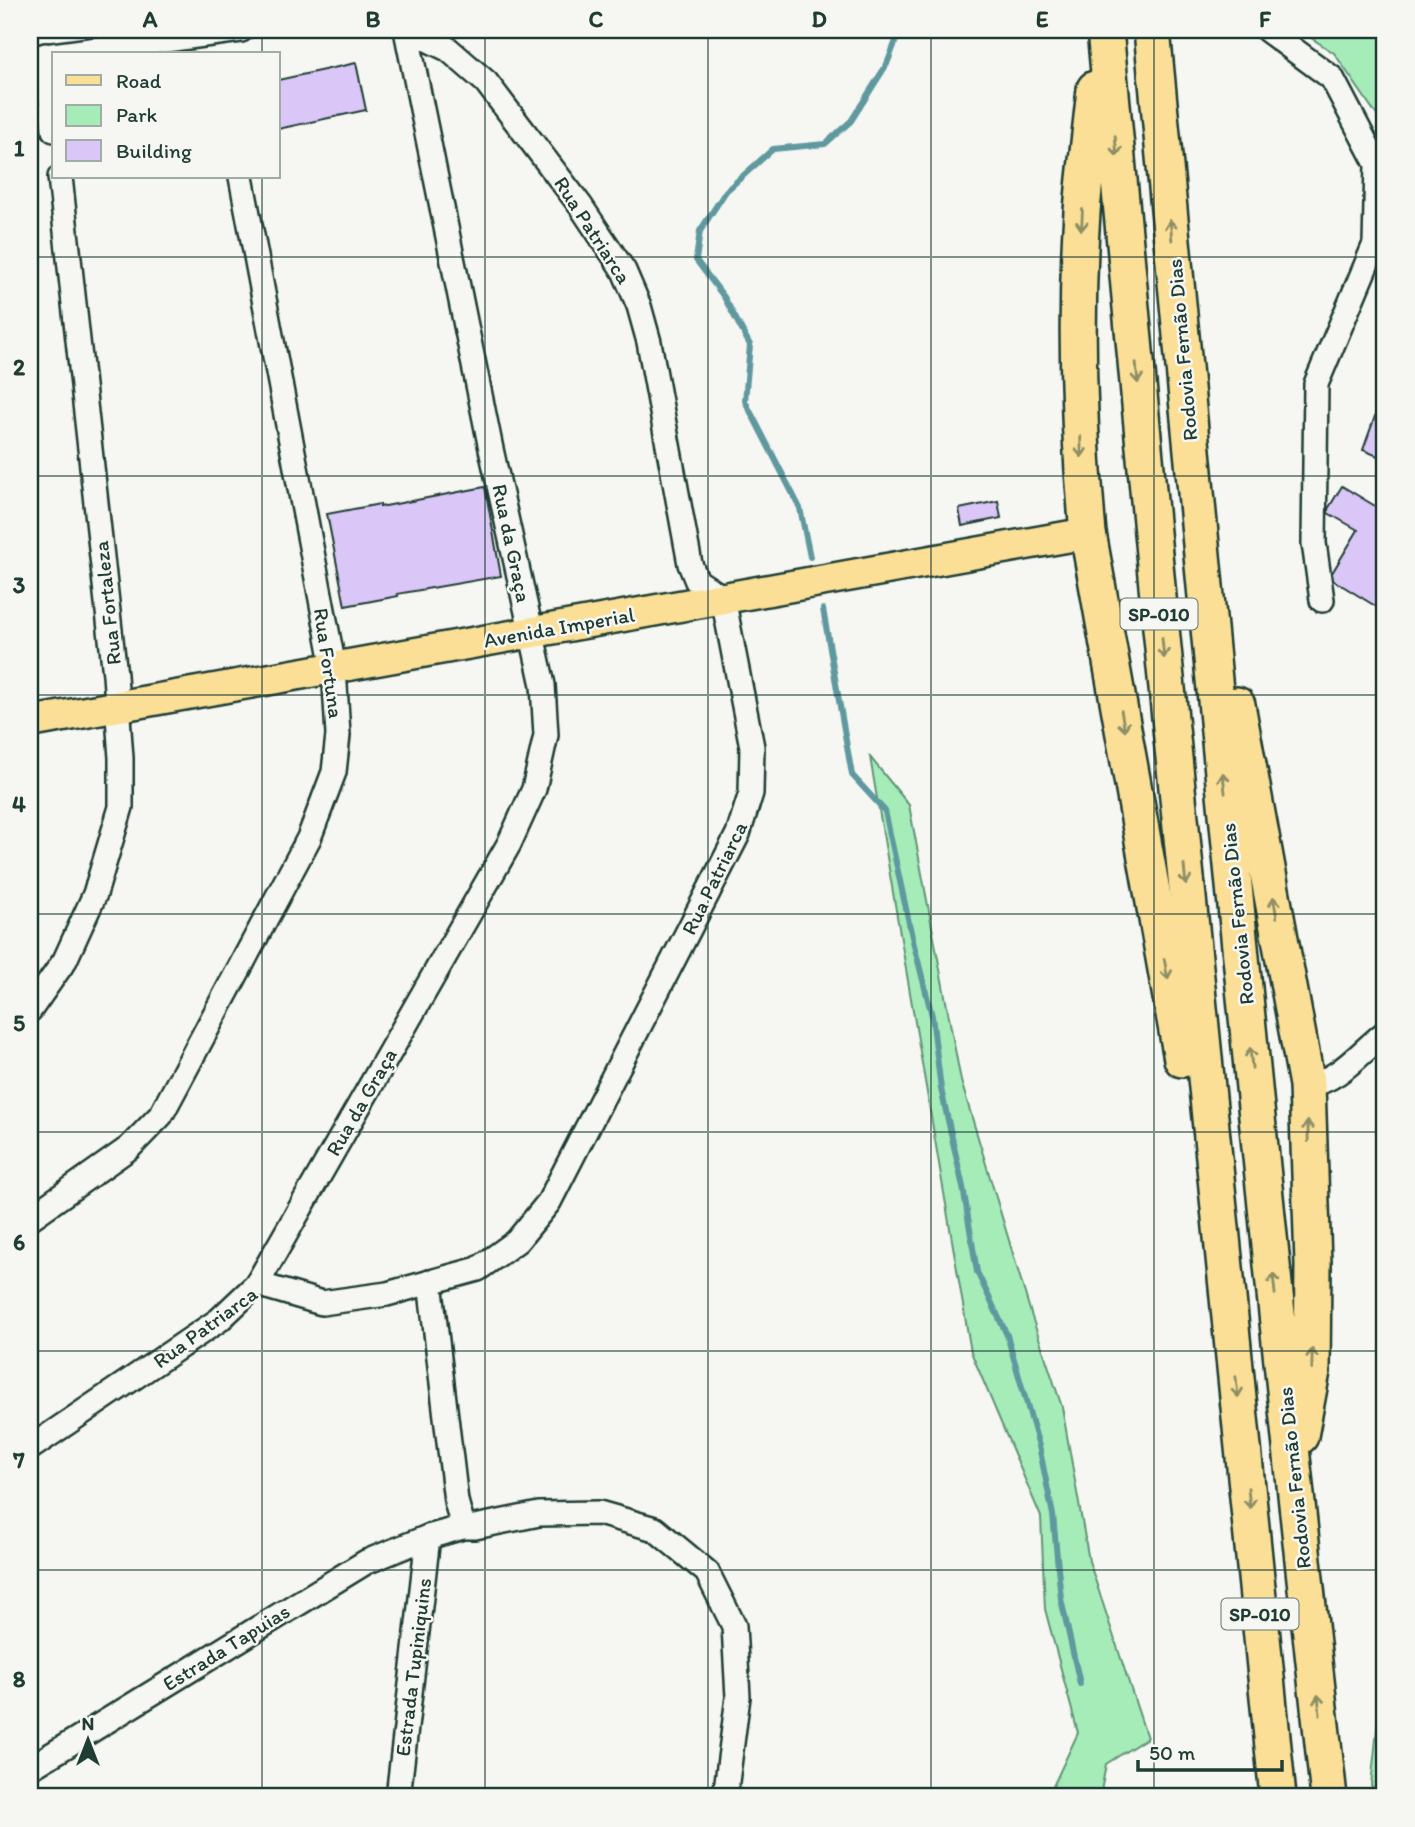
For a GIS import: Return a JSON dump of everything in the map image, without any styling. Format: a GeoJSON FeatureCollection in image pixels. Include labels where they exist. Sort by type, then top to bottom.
{"type":"FeatureCollection","features":[{"type":"Feature","properties":{"kind":"highway"},"geometry":{"type":"LineString","coordinates":[[1103,30],[1082,212],[1078,356],[1081,457],[1088,533],[1182,1058],[1217,1197]]}},
{"type":"Feature","properties":{"kind":"highway","name":"SP-010"},"geometry":{"type":"LineString","coordinates":[[1103,30],[1278,1797]]}},
{"type":"Feature","properties":{"kind":"highway","name":"Rodovia Fernão Dias"},"geometry":{"type":"LineString","coordinates":[[1152,30],[1293,1474],[1329,1797]]}},
{"type":"Feature","properties":{"kind":"highway"},"geometry":{"type":"LineString","coordinates":[[1198,517],[1252,782],[1307,1085],[1313,1264],[1312,1371],[1293,1474]]}},
{"type":"Feature","properties":{"kind":"main road","name":"Avenida Imperial"},"geometry":{"type":"LineString","coordinates":[[30,722],[1088,533]]}},
{"type":"Feature","properties":{"kind":"street"},"geometry":{"type":"LineString","coordinates":[[93,52],[216,43],[241,30]]}},
{"type":"Feature","properties":{"kind":"street","name":"Rua Patriarca"},"geometry":{"type":"LineString","coordinates":[[30,1448],[219,1320],[257,1284],[322,1303],[387,1294],[478,1269],[517,1241],[549,1202],[738,834],[751,793],[752,747],[723,598],[697,580],[690,564],[649,342],[639,306],[624,271],[580,205],[486,82],[448,49],[407,30]]}},
{"type":"Feature","properties":{"kind":"street","name":"Rua da Graça"},"geometry":{"type":"LineString","coordinates":[[257,1284],[509,844],[534,789],[546,735],[543,685],[407,30]]}},
{"type":"Feature","properties":{"kind":"street"},"geometry":{"type":"LineString","coordinates":[[1268,30],[1332,78],[1377,164],[1375,244],[1315,384],[1314,543],[1322,600]]}},
{"type":"Feature","properties":{"kind":"street"},"geometry":{"type":"LineString","coordinates":[[38,56],[52,121]]}},
{"type":"Feature","properties":{"kind":"street","name":"Rua Fortaleza"},"geometry":{"type":"LineString","coordinates":[[30,1010],[65,960],[95,894],[121,807],[117,705],[60,178]]}},
{"type":"Feature","properties":{"kind":"street","name":"Rua Fortuna"},"geometry":{"type":"LineString","coordinates":[[30,1218],[129,1148],[161,1115],[309,838],[334,772],[338,735],[334,668],[241,178]]}},
{"type":"Feature","properties":{"kind":"street"},"geometry":{"type":"LineString","coordinates":[[1307,1085],[1319,1084],[1340,1072],[1385,1033]]}},
{"type":"Feature","properties":{"kind":"street"},"geometry":{"type":"LineString","coordinates":[[430,1282],[456,1501],[463,1527]]}},
{"type":"Feature","properties":{"kind":"street","name":"Estrada Tapuias"},"geometry":{"type":"LineString","coordinates":[[30,1768],[366,1562],[428,1537],[463,1527],[539,1514],[599,1513],[655,1529],[707,1572],[734,1626],[738,1698],[725,1797]]}},
{"type":"Feature","properties":{"kind":"street","name":"Estrada Tupiniquins"},"geometry":{"type":"LineString","coordinates":[[398,1797],[428,1537]]}},
{"type":"Feature","properties":{"kind":"green space"},"geometry":{"type":"Polygon","coordinates":[[[1299,30],[1385,30],[1385,127],[1334,53],[1299,30]]]}},
{"type":"Feature","properties":{"kind":"green space"},"geometry":{"type":"Polygon","coordinates":[[[870,757],[909,805],[961,1081],[1062,1407],[1089,1561],[1147,1738],[1106,1764],[1100,1797],[1048,1797],[1078,1733],[1045,1609],[1041,1517],[971,1352],[870,757]]]}},
{"type":"Feature","properties":{"kind":"green space"},"geometry":{"type":"Polygon","coordinates":[[[1385,1656],[1385,1797],[1377,1797],[1371,1785],[1385,1656]]]}},
{"type":"Feature","properties":{"kind":"building"},"geometry":{"type":"Polygon","coordinates":[[[356,63],[366,110],[280,129],[280,80],[356,63]]]}},
{"type":"Feature","properties":{"kind":"building"},"geometry":{"type":"Polygon","coordinates":[[[1385,394],[1385,459],[1363,450],[1385,394]]]}},
{"type":"Feature","properties":{"kind":"building"},"geometry":{"type":"Polygon","coordinates":[[[1342,486],[1385,512],[1385,612],[1333,580],[1332,573],[1358,530],[1328,513],[1342,486]]]}},
{"type":"Feature","properties":{"kind":"building"},"geometry":{"type":"Polygon","coordinates":[[[485,487],[501,576],[345,606],[327,514],[485,487]]]}},
{"type":"Feature","properties":{"kind":"building"},"geometry":{"type":"Polygon","coordinates":[[[998,501],[1001,518],[962,526],[959,509],[998,501]]]}},
{"type":"Feature","properties":{"kind":"waterway"},"geometry":{"type":"LineString","coordinates":[[810,557],[800,508],[745,401],[750,345],[724,297],[696,260],[700,231],[726,191],[773,149],[825,144],[851,121],[887,64],[900,30]]}},
{"type":"Feature","properties":{"kind":"waterway"},"geometry":{"type":"LineString","coordinates":[[823,609],[852,775],[885,811],[932,1016],[941,1089],[963,1187],[977,1272],[1007,1335],[1039,1446],[1053,1515],[1061,1599],[1080,1684]]}}]}
